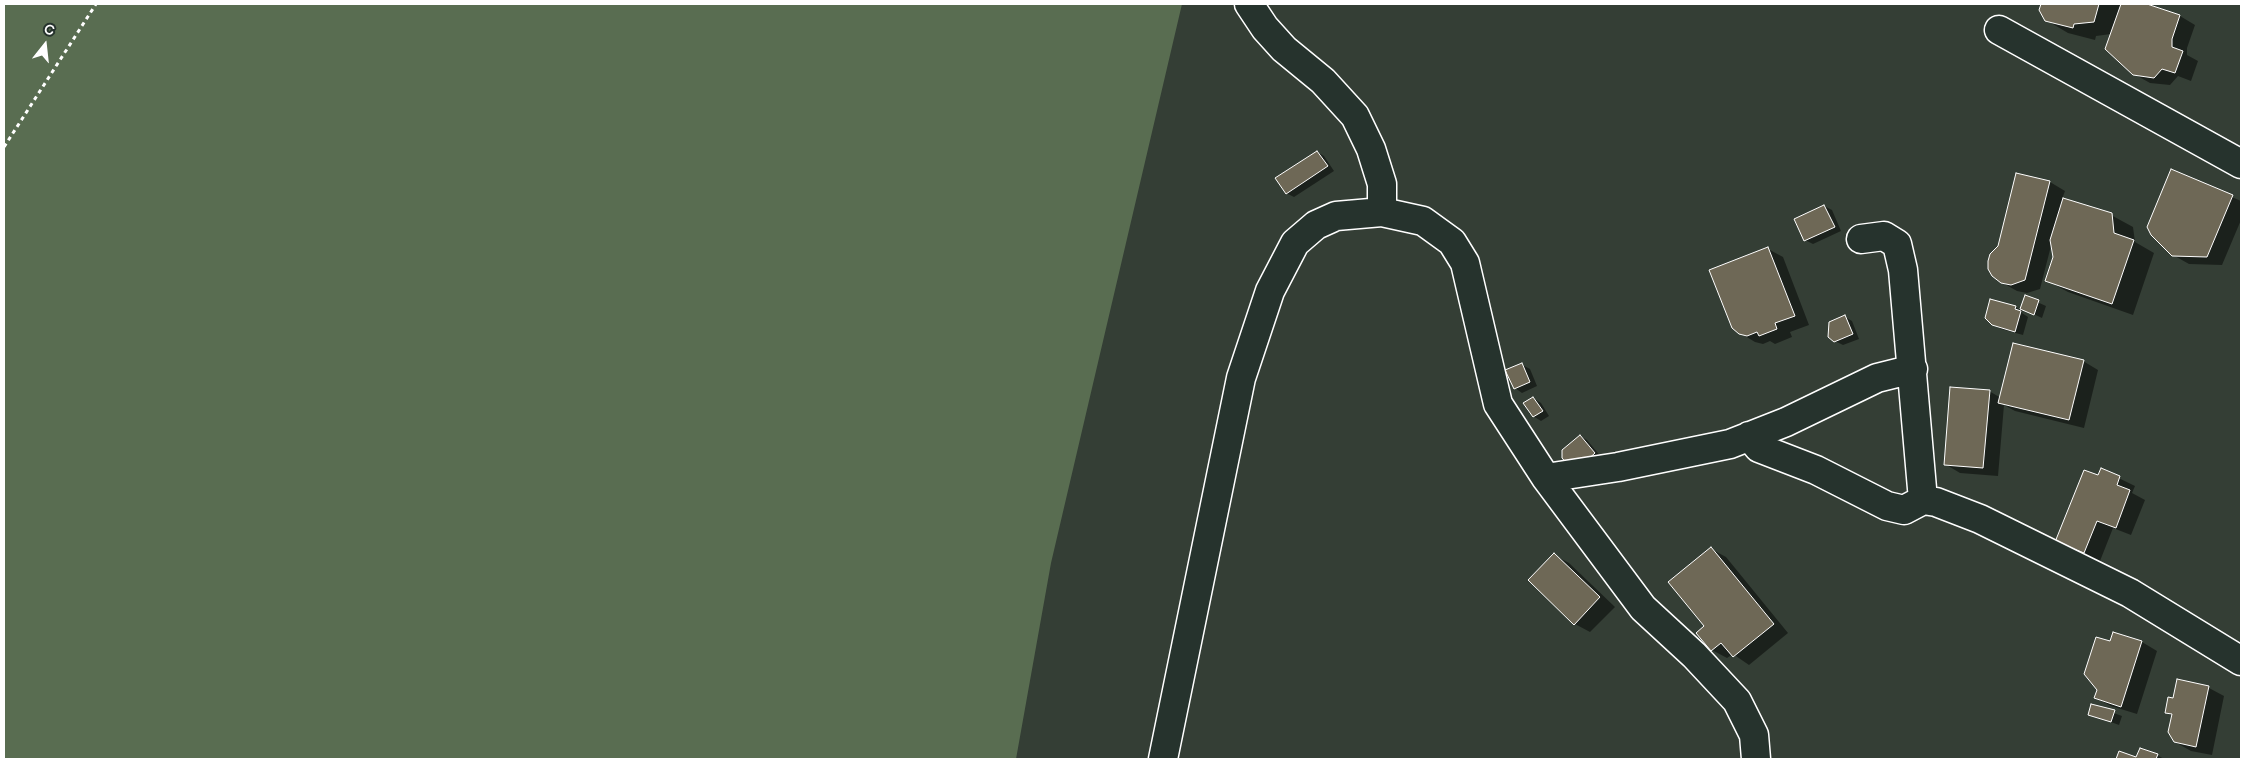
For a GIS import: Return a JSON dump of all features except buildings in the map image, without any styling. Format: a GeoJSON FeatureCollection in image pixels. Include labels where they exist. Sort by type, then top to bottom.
{"type":"FeatureCollection","features":[{"type":"Feature","properties":{"kind":"street"},"geometry":{"type":"LineString","coordinates":[[1249,4],[1271,35],[1323,81],[1355,116],[1371,149],[1382,184],[1382,212]]}},
{"type":"Feature","properties":{"kind":"street"},"geometry":{"type":"LineString","coordinates":[[1999,30],[2241,164]]}},
{"type":"Feature","properties":{"kind":"street"},"geometry":{"type":"LineString","coordinates":[[1163,759],[1241,378],[1270,291],[1295,243],[1316,225],[1336,216],[1382,212],[1423,221],[1452,242],[1465,263],[1498,404],[1546,478],[1643,608],[1694,655],[1737,701],[1754,735],[1756,759]]}},
{"type":"Feature","properties":{"kind":"street"},"geometry":{"type":"LineString","coordinates":[[1861,239],[1884,236],[1897,244],[1903,270],[1923,500]]}},
{"type":"Feature","properties":{"kind":"street"},"geometry":{"type":"LineString","coordinates":[[1546,478],[1721,446],[1786,422],[1877,378],[1913,369]]}},
{"type":"Feature","properties":{"kind":"street"},"geometry":{"type":"LineString","coordinates":[[1749,436],[1759,448],[1816,470],[1887,506],[1904,510],[1923,500],[1936,502],[1980,519],[2130,593],[2241,661]]}},
{"type":"Feature","properties":{"kind":"path"},"geometry":{"type":"LineString","coordinates":[[4,147],[96,4]]}},
{"type":"Feature","properties":{"kind":"green space"},"geometry":{"type":"Polygon","coordinates":[[[4,4],[1182,4],[1051,563],[1016,759],[4,759],[4,4]]]}}]}
